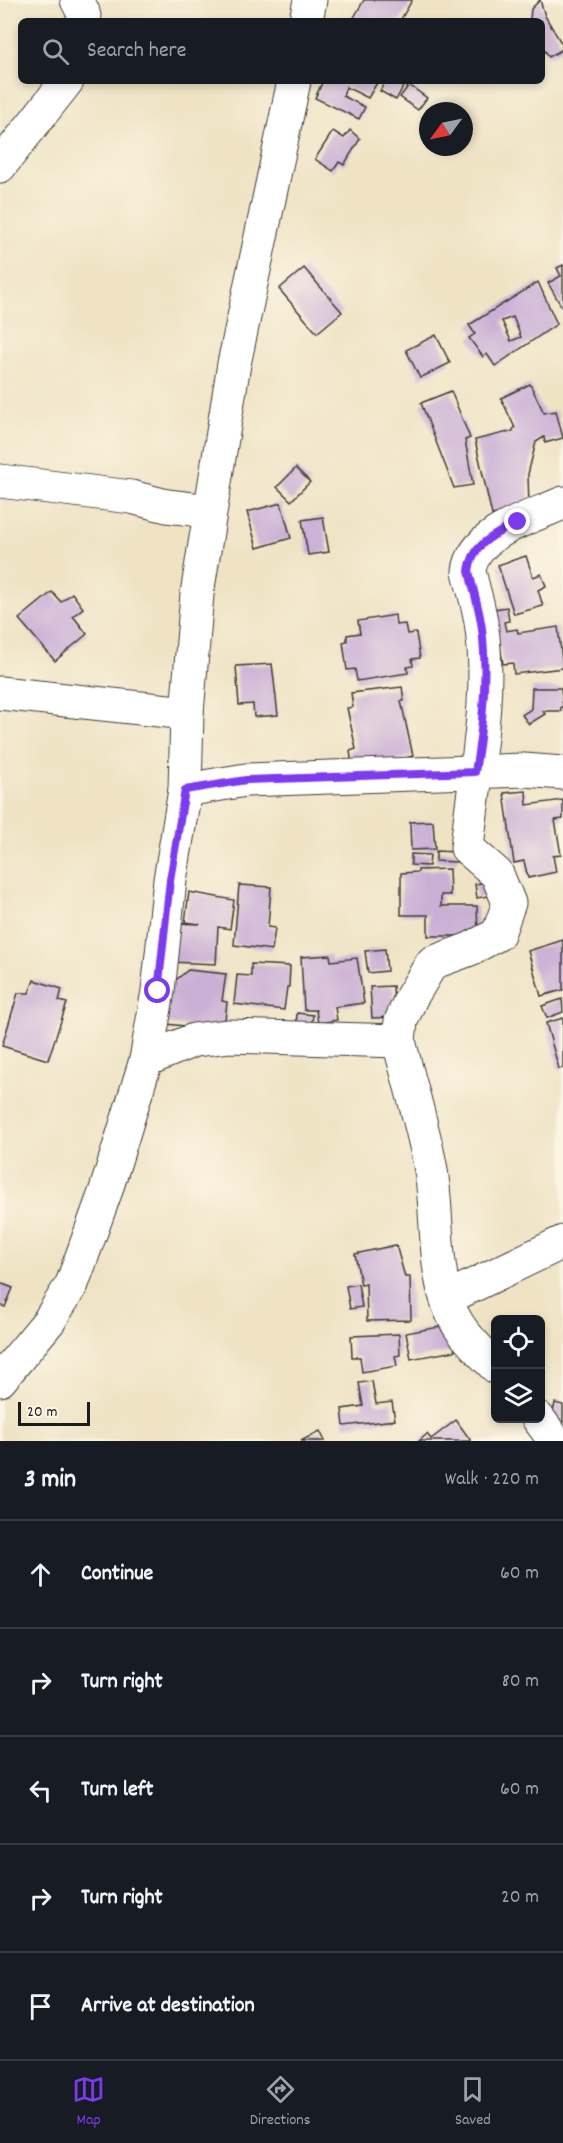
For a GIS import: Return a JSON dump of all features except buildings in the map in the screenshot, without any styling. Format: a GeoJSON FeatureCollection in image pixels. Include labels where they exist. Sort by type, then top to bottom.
{"type":"FeatureCollection","features":[{"type":"Feature","properties":{"kind":"street"},"geometry":{"type":"LineString","coordinates":[[77,0],[84,18]]}},
{"type":"Feature","properties":{"kind":"street"},"geometry":{"type":"LineString","coordinates":[[307,18],[310,0]]}},
{"type":"Feature","properties":{"kind":"street"},"geometry":{"type":"LineString","coordinates":[[0,166],[65,84]]}},
{"type":"Feature","properties":{"kind":"street"},"geometry":{"type":"LineString","coordinates":[[0,1380],[49,1321],[72,1284],[106,1190],[146,1060],[158,991],[170,880],[185,790],[187,714],[197,594],[234,364],[293,84]]}},
{"type":"Feature","properties":{"kind":"street"},"geometry":{"type":"LineString","coordinates":[[0,481],[131,497],[167,506],[210,511]]}},
{"type":"Feature","properties":{"kind":"street"},"geometry":{"type":"LineString","coordinates":[[491,1363],[458,1324],[447,1298],[439,1260],[430,1166],[399,1041],[401,1021],[432,963],[470,949],[498,934],[509,903],[497,874],[467,848],[475,772],[482,735],[484,694],[482,629],[469,571],[470,561],[475,552],[488,539],[518,522],[563,503]]}},
{"type":"Feature","properties":{"kind":"street"},"geometry":{"type":"LineString","coordinates":[[0,693],[187,714]]}},
{"type":"Feature","properties":{"kind":"street"},"geometry":{"type":"LineString","coordinates":[[185,790],[246,780],[524,770],[563,773]]}},
{"type":"Feature","properties":{"kind":"street"},"geometry":{"type":"LineString","coordinates":[[146,1060],[194,1040],[228,1036],[399,1041]]}},
{"type":"Feature","properties":{"kind":"street"},"geometry":{"type":"LineString","coordinates":[[447,1298],[563,1242]]}},
{"type":"Feature","properties":{"kind":"street"},"geometry":{"type":"LineString","coordinates":[[541,1423],[555,1441]]}},
{"type":"Feature","properties":{"kind":"route"},"geometry":{"type":"LineString","coordinates":[[158,991],[170,880],[185,790],[246,780],[475,772],[482,735],[484,694],[482,629],[469,571],[470,561],[475,552],[488,539],[518,522]]}}]}
